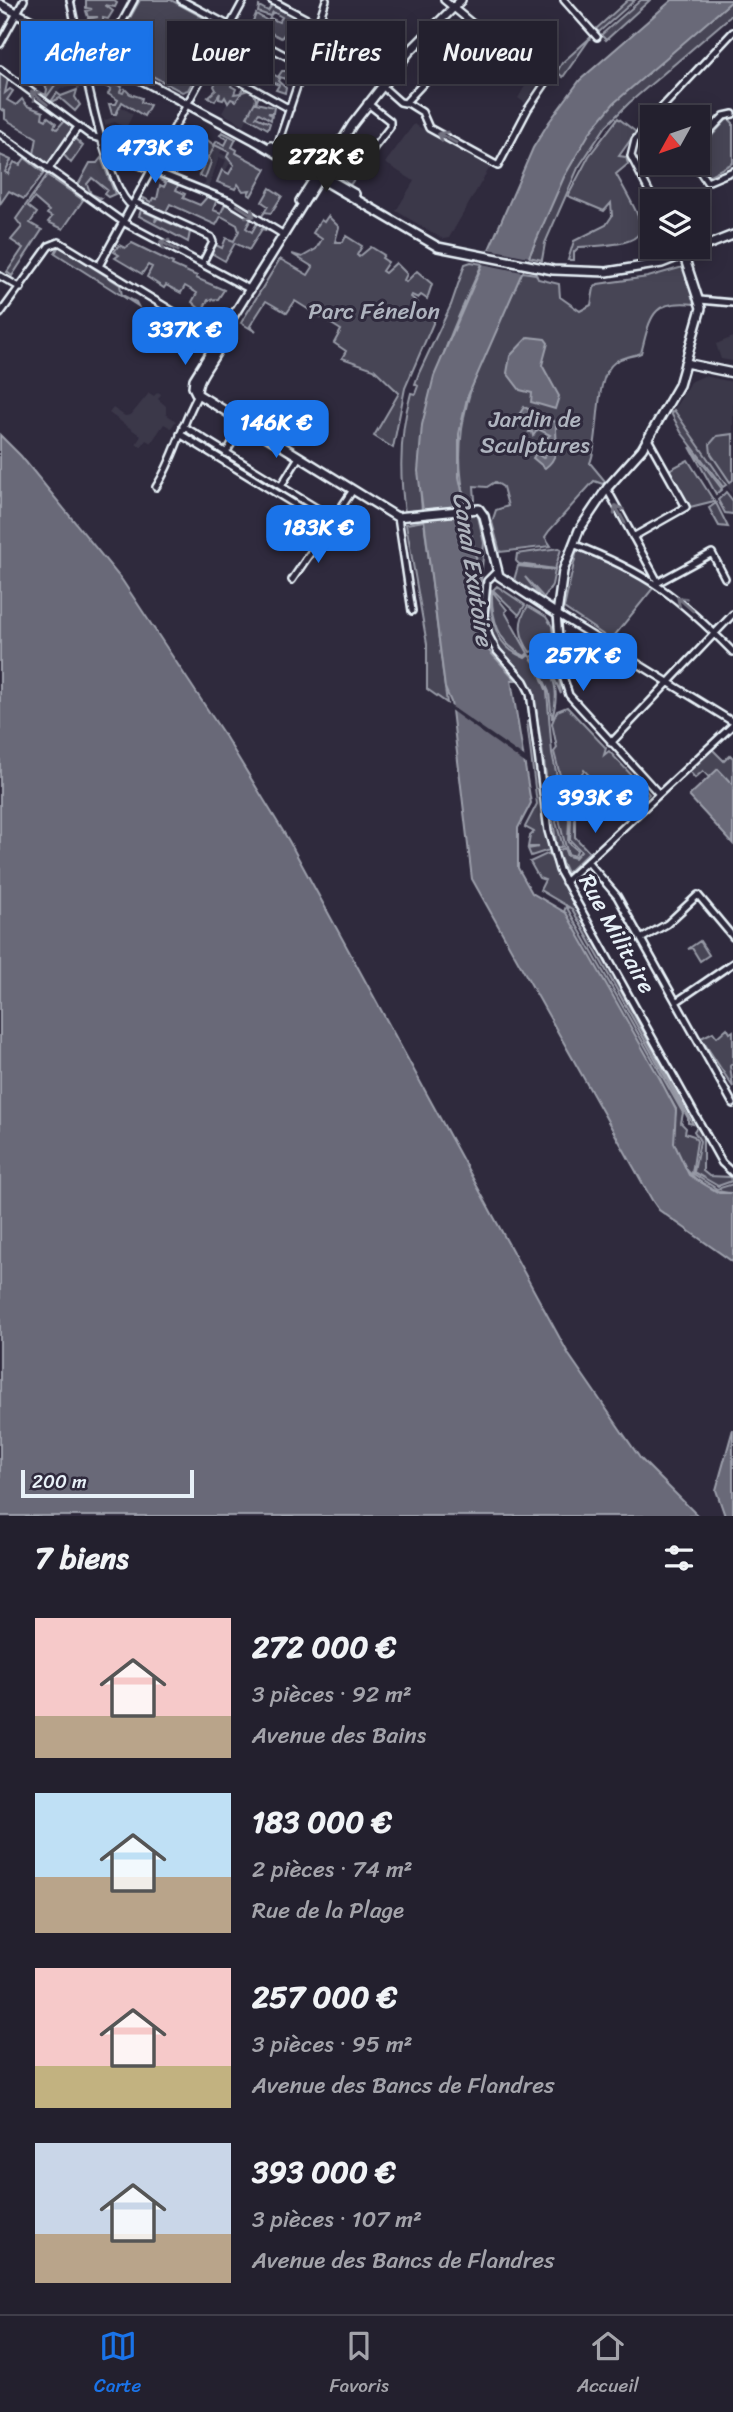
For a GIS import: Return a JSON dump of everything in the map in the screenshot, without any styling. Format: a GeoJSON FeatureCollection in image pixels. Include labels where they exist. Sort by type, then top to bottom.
{"type":"FeatureCollection","features":[{"type":"Feature","properties":{"kind":"street"},"geometry":{"type":"LineString","coordinates":[[0,44],[24,0]]}},
{"type":"Feature","properties":{"kind":"street"},"geometry":{"type":"LineString","coordinates":[[70,0],[75,21]]}},
{"type":"Feature","properties":{"kind":"street"},"geometry":{"type":"LineString","coordinates":[[122,21],[134,0]]}},
{"type":"Feature","properties":{"kind":"street"},"geometry":{"type":"LineString","coordinates":[[233,21],[244,0]]}},
{"type":"Feature","properties":{"kind":"street"},"geometry":{"type":"LineString","coordinates":[[271,0],[310,21]]}},
{"type":"Feature","properties":{"kind":"street"},"geometry":{"type":"LineString","coordinates":[[319,21],[326,0]]}},
{"type":"Feature","properties":{"kind":"street"},"geometry":{"type":"LineString","coordinates":[[444,0],[468,21]]}},
{"type":"Feature","properties":{"kind":"street"},"geometry":{"type":"LineString","coordinates":[[156,487],[169,466],[183,426],[198,395],[198,385],[221,338],[318,176],[381,85],[460,0]]}},
{"type":"Feature","properties":{"kind":"street"},"geometry":{"type":"LineString","coordinates":[[564,0],[597,37]]}},
{"type":"Feature","properties":{"kind":"street"},"geometry":{"type":"LineString","coordinates":[[186,1],[221,21]]}},
{"type":"Feature","properties":{"kind":"street"},"geometry":{"type":"LineString","coordinates":[[0,4],[32,21]]}},
{"type":"Feature","properties":{"kind":"street"},"geometry":{"type":"LineString","coordinates":[[665,105],[733,32]]}},
{"type":"Feature","properties":{"kind":"street"},"geometry":{"type":"LineString","coordinates":[[0,69],[92,137],[101,139]]}},
{"type":"Feature","properties":{"kind":"street"},"geometry":{"type":"LineString","coordinates":[[89,84],[101,139],[123,198],[211,237],[213,242],[202,264]]}},
{"type":"Feature","properties":{"kind":"street"},"geometry":{"type":"LineString","coordinates":[[151,84],[276,150],[437,247],[568,271],[607,272],[651,266],[673,259]]}},
{"type":"Feature","properties":{"kind":"street"},"geometry":{"type":"LineString","coordinates":[[99,266],[198,84]]}},
{"type":"Feature","properties":{"kind":"street"},"geometry":{"type":"LineString","coordinates":[[246,84],[290,108]]}},
{"type":"Feature","properties":{"kind":"street"},"geometry":{"type":"LineString","coordinates":[[276,150],[299,84]]}},
{"type":"Feature","properties":{"kind":"street"},"geometry":{"type":"LineString","coordinates":[[406,102],[423,84]]}},
{"type":"Feature","properties":{"kind":"street"},"geometry":{"type":"LineString","coordinates":[[381,85],[400,102],[406,102],[422,112],[429,128],[498,166],[545,84]]}},
{"type":"Feature","properties":{"kind":"street"},"geometry":{"type":"LineString","coordinates":[[343,139],[369,154],[390,127],[390,121],[367,103]]}},
{"type":"Feature","properties":{"kind":"street"},"geometry":{"type":"LineString","coordinates":[[710,131],[724,116],[733,114]]}},
{"type":"Feature","properties":{"kind":"street"},"geometry":{"type":"LineString","coordinates":[[48,170],[78,127]]}},
{"type":"Feature","properties":{"kind":"street"},"geometry":{"type":"LineString","coordinates":[[0,134],[123,222],[251,290]]}},
{"type":"Feature","properties":{"kind":"street"},"geometry":{"type":"LineString","coordinates":[[640,134],[635,140],[631,156],[640,174]]}},
{"type":"Feature","properties":{"kind":"street"},"geometry":{"type":"LineString","coordinates":[[105,151],[229,201],[282,237]]}},
{"type":"Feature","properties":{"kind":"street"},"geometry":{"type":"LineString","coordinates":[[702,175],[707,182],[733,171]]}},
{"type":"Feature","properties":{"kind":"street"},"geometry":{"type":"LineString","coordinates":[[710,244],[733,235]]}},
{"type":"Feature","properties":{"kind":"street"},"geometry":{"type":"LineString","coordinates":[[0,314],[54,242],[221,338]]}},
{"type":"Feature","properties":{"kind":"street"},"geometry":{"type":"LineString","coordinates":[[659,794],[576,705],[566,688],[557,614],[563,572],[573,544],[607,489],[648,439],[673,398],[700,315],[700,300],[683,259]]}},
{"type":"Feature","properties":{"kind":"street"},"geometry":{"type":"LineString","coordinates":[[0,276],[21,288]]}},
{"type":"Feature","properties":{"kind":"street"},"geometry":{"type":"LineString","coordinates":[[700,300],[733,303]]}},
{"type":"Feature","properties":{"kind":"street"},"geometry":{"type":"LineString","coordinates":[[685,363],[733,373]]}},
{"type":"Feature","properties":{"kind":"street"},"geometry":{"type":"LineString","coordinates":[[198,395],[402,517],[412,611]]}},
{"type":"Feature","properties":{"kind":"street"},"geometry":{"type":"LineString","coordinates":[[226,453],[244,423]]}},
{"type":"Feature","properties":{"kind":"street"},"geometry":{"type":"LineString","coordinates":[[183,426],[334,519]]}},
{"type":"Feature","properties":{"kind":"street"},"geometry":{"type":"LineString","coordinates":[[180,434],[330,526]]}},
{"type":"Feature","properties":{"kind":"street"},"geometry":{"type":"LineString","coordinates":[[633,537],[686,507],[648,439]]}},
{"type":"Feature","properties":{"kind":"street"},"geometry":{"type":"LineString","coordinates":[[281,486],[299,457]]}},
{"type":"Feature","properties":{"kind":"street"},"geometry":{"type":"LineString","coordinates":[[607,489],[657,583]]}},
{"type":"Feature","properties":{"kind":"street"},"geometry":{"type":"LineString","coordinates":[[292,580],[353,490]]}},
{"type":"Feature","properties":{"kind":"street","name":"Rue Militaire"},"geometry":{"type":"LineString","coordinates":[[402,517],[473,508],[480,510],[484,516],[496,572],[487,581],[485,624],[493,646],[529,691],[548,836],[565,882],[722,1163],[733,1173]]}},
{"type":"Feature","properties":{"kind":"street"},"geometry":{"type":"LineString","coordinates":[[573,544],[617,561],[657,583],[733,652]]}},
{"type":"Feature","properties":{"kind":"street"},"geometry":{"type":"LineString","coordinates":[[657,583],[712,553],[725,578]]}},
{"type":"Feature","properties":{"kind":"street"},"geometry":{"type":"LineString","coordinates":[[496,572],[506,583],[733,724],[565,882]]}},
{"type":"Feature","properties":{"kind":"street"},"geometry":{"type":"LineString","coordinates":[[611,743],[733,614]]}},
{"type":"Feature","properties":{"kind":"street"},"geometry":{"type":"LineString","coordinates":[[587,861],[612,889],[733,1104]]}},
{"type":"Feature","properties":{"kind":"street"},"geometry":{"type":"LineString","coordinates":[[641,939],[667,924],[698,895],[733,937]]}},
{"type":"Feature","properties":{"kind":"street"},"geometry":{"type":"LineString","coordinates":[[676,1002],[733,963]]}},
{"type":"Feature","properties":{"kind":"shaded area"},"geometry":{"type":"Polygon","coordinates":[[[56,84],[74,84],[75,86],[60,89],[50,103],[45,99],[56,84]]]}},
{"type":"Feature","properties":{"kind":"shaded area"},"geometry":{"type":"Polygon","coordinates":[[[522,84],[537,84],[525,103],[518,98],[525,86],[522,84]]]}},
{"type":"Feature","properties":{"kind":"shaded area"},"geometry":{"type":"Polygon","coordinates":[[[244,87],[259,96],[244,125],[222,113],[230,98],[236,101],[244,87]]]}},
{"type":"Feature","properties":{"kind":"shaded area"},"geometry":{"type":"Polygon","coordinates":[[[120,106],[133,114],[126,128],[115,122],[105,125],[104,120],[114,117],[120,106]]]}},
{"type":"Feature","properties":{"kind":"shaded area"},"geometry":{"type":"Polygon","coordinates":[[[414,124],[490,167],[449,238],[443,239],[396,211],[414,181],[385,163],[414,124]]]}},
{"type":"Feature","properties":{"kind":"shaded area"},"geometry":{"type":"Polygon","coordinates":[[[215,145],[222,149],[220,153],[232,159],[225,172],[222,170],[226,160],[219,157],[208,189],[201,186],[206,182],[204,179],[212,159],[209,157],[215,145]]]}},
{"type":"Feature","properties":{"kind":"shaded area"},"geometry":{"type":"Polygon","coordinates":[[[733,337],[733,361],[721,359],[716,344],[733,337]]]}},
{"type":"Feature","properties":{"kind":"shaded area"},"geometry":{"type":"Polygon","coordinates":[[[704,376],[733,382],[733,495],[674,410],[690,382],[704,376]]]}},
{"type":"Feature","properties":{"kind":"shaded area"},"geometry":{"type":"Polygon","coordinates":[[[158,392],[161,394],[158,399],[166,406],[166,414],[176,421],[171,428],[164,424],[151,443],[146,440],[141,447],[136,444],[141,436],[109,413],[113,408],[125,416],[131,415],[149,393],[154,396],[158,392]]]}},
{"type":"Feature","properties":{"kind":"green space"},"geometry":{"type":"Polygon","coordinates":[[[86,0],[113,0],[117,3],[115,7],[105,5],[113,11],[108,19],[103,18],[103,21],[88,21],[98,17],[88,17],[86,11],[92,9],[86,8],[86,0]]]}},
{"type":"Feature","properties":{"kind":"green space"},"geometry":{"type":"Polygon","coordinates":[[[140,0],[171,0],[210,21],[167,21],[167,84],[153,76],[153,21],[128,21],[140,0]]]}},
{"type":"Feature","properties":{"kind":"green space"},"geometry":{"type":"Polygon","coordinates":[[[628,0],[635,0],[599,32],[596,29],[628,0]]]}},
{"type":"Feature","properties":{"kind":"green space"},"geometry":{"type":"Polygon","coordinates":[[[641,0],[650,0],[606,40],[601,35],[641,0]]]}},
{"type":"Feature","properties":{"kind":"green space"},"geometry":{"type":"Polygon","coordinates":[[[733,0],[733,14],[606,126],[578,168],[545,243],[542,260],[529,257],[564,176],[590,131],[620,97],[657,62],[733,0]]]}},
{"type":"Feature","properties":{"kind":"green space"},"geometry":{"type":"Polygon","coordinates":[[[272,5],[300,21],[287,21],[287,31],[281,38],[273,34],[273,21],[268,21],[270,18],[279,22],[282,17],[273,12],[270,16],[258,12],[259,6],[268,11],[272,5]]]}},
{"type":"Feature","properties":{"kind":"green space"},"geometry":{"type":"Polygon","coordinates":[[[256,14],[268,21],[253,21],[256,14]]]}},
{"type":"Feature","properties":{"kind":"green space"},"geometry":{"type":"Polygon","coordinates":[[[591,37],[563,77],[557,72],[562,63],[591,37]]]}},
{"type":"Feature","properties":{"kind":"green space"},"geometry":{"type":"Polygon","coordinates":[[[282,71],[287,71],[285,79],[280,77],[278,81],[286,88],[285,93],[276,90],[279,85],[273,83],[273,74],[278,77],[282,71]]]}},
{"type":"Feature","properties":{"kind":"green space"},"geometry":{"type":"Polygon","coordinates":[[[0,73],[8,79],[5,93],[10,89],[13,91],[7,100],[16,105],[22,99],[27,106],[43,112],[42,118],[46,120],[48,117],[56,123],[54,127],[57,129],[64,121],[73,128],[48,164],[34,154],[37,138],[5,119],[5,111],[0,109],[0,73]]]}},
{"type":"Feature","properties":{"kind":"green space"},"geometry":{"type":"Polygon","coordinates":[[[43,84],[55,85],[45,99],[28,87],[46,95],[47,89],[43,84]]]}},
{"type":"Feature","properties":{"kind":"green space"},"geometry":{"type":"Polygon","coordinates":[[[101,84],[116,84],[122,87],[120,92],[123,93],[125,89],[142,98],[141,102],[150,105],[144,116],[122,102],[116,114],[112,114],[109,104],[116,104],[118,100],[108,94],[111,89],[101,84]]]}},
{"type":"Feature","properties":{"kind":"green space"},"geometry":{"type":"Polygon","coordinates":[[[167,84],[191,84],[188,90],[182,92],[167,84]]]}},
{"type":"Feature","properties":{"kind":"green space"},"geometry":{"type":"Polygon","coordinates":[[[232,84],[236,89],[234,94],[240,93],[244,87],[249,90],[242,92],[236,101],[231,99],[228,103],[225,97],[223,100],[219,99],[220,93],[215,101],[208,97],[216,90],[214,86],[232,84]]]}},
{"type":"Feature","properties":{"kind":"green space"},"geometry":{"type":"Polygon","coordinates":[[[77,90],[75,97],[80,105],[75,111],[60,98],[50,103],[57,93],[61,96],[77,90]]]}},
{"type":"Feature","properties":{"kind":"green space"},"geometry":{"type":"Polygon","coordinates":[[[254,93],[259,96],[256,103],[274,107],[273,113],[268,113],[272,115],[271,120],[259,113],[256,117],[270,123],[268,129],[247,117],[256,100],[254,93]]]}},
{"type":"Feature","properties":{"kind":"green space"},"geometry":{"type":"Polygon","coordinates":[[[618,118],[636,132],[619,156],[626,157],[628,164],[616,174],[636,211],[640,223],[639,232],[634,238],[622,243],[579,247],[574,252],[574,260],[568,260],[574,241],[606,225],[612,216],[611,203],[604,211],[568,196],[589,156],[618,118]]]}},
{"type":"Feature","properties":{"kind":"green space"},"geometry":{"type":"Polygon","coordinates":[[[728,118],[733,123],[733,163],[710,175],[710,138],[728,118]]]}},
{"type":"Feature","properties":{"kind":"green space"},"geometry":{"type":"Polygon","coordinates":[[[222,132],[236,139],[232,147],[237,150],[236,153],[266,169],[251,196],[248,194],[250,190],[243,191],[238,184],[235,189],[217,182],[222,170],[229,174],[234,165],[227,157],[229,152],[215,145],[209,157],[211,162],[205,178],[199,175],[208,157],[197,152],[198,148],[188,140],[192,134],[196,136],[198,133],[214,145],[217,141],[225,145],[228,139],[220,135],[222,132]]]}},
{"type":"Feature","properties":{"kind":"green space"},"geometry":{"type":"Polygon","coordinates":[[[73,137],[83,146],[71,163],[62,153],[73,137]]]}},
{"type":"Feature","properties":{"kind":"green space"},"geometry":{"type":"Polygon","coordinates":[[[0,155],[11,160],[5,172],[8,174],[14,162],[20,165],[25,158],[44,173],[24,199],[9,191],[0,204],[0,155]]]}},
{"type":"Feature","properties":{"kind":"green space"},"geometry":{"type":"Polygon","coordinates":[[[101,158],[115,194],[108,197],[104,194],[107,190],[92,178],[87,184],[91,194],[101,198],[99,200],[78,185],[90,163],[97,163],[101,158]]]}},
{"type":"Feature","properties":{"kind":"green space"},"geometry":{"type":"Polygon","coordinates":[[[341,160],[359,172],[350,185],[332,173],[341,160]]]}},
{"type":"Feature","properties":{"kind":"green space"},"geometry":{"type":"Polygon","coordinates":[[[47,175],[83,200],[63,229],[48,222],[52,217],[47,214],[49,211],[34,198],[28,206],[37,213],[30,223],[42,230],[12,276],[7,272],[23,248],[11,240],[22,227],[16,219],[47,175]]]}},
{"type":"Feature","properties":{"kind":"green space"},"geometry":{"type":"Polygon","coordinates":[[[157,175],[179,183],[176,190],[185,194],[183,198],[200,205],[208,196],[217,199],[213,210],[221,213],[225,204],[251,219],[246,228],[252,232],[257,223],[273,232],[262,229],[249,250],[235,243],[225,261],[211,253],[216,245],[222,248],[226,238],[234,241],[239,231],[237,225],[221,216],[216,225],[170,204],[166,212],[143,202],[144,198],[151,202],[153,198],[157,199],[160,185],[164,187],[166,183],[156,177],[157,175]]]}},
{"type":"Feature","properties":{"kind":"green space"},"geometry":{"type":"Polygon","coordinates":[[[270,188],[282,196],[271,213],[265,212],[262,216],[268,206],[262,202],[270,188]]]}},
{"type":"Feature","properties":{"kind":"green space"},"geometry":{"type":"Polygon","coordinates":[[[141,210],[156,217],[155,222],[158,218],[190,232],[188,242],[139,216],[141,210]]]}},
{"type":"Feature","properties":{"kind":"green space","name":"Parc Fénelon"},"geometry":{"type":"Polygon","coordinates":[[[328,216],[339,227],[335,242],[343,242],[346,236],[362,246],[357,255],[359,257],[371,247],[384,255],[382,258],[388,262],[382,271],[385,273],[396,263],[407,274],[404,280],[406,282],[417,271],[432,284],[427,299],[421,295],[418,298],[412,295],[411,297],[417,302],[412,316],[415,318],[421,309],[437,314],[405,388],[393,448],[374,436],[399,393],[374,369],[342,358],[346,351],[334,343],[341,330],[295,301],[287,313],[266,301],[250,326],[256,332],[241,323],[280,259],[308,275],[313,267],[292,254],[302,257],[316,249],[322,239],[313,233],[321,220],[324,222],[328,216]]]}},
{"type":"Feature","properties":{"kind":"green space"},"geometry":{"type":"Polygon","coordinates":[[[132,243],[224,290],[218,299],[208,300],[202,311],[192,302],[197,293],[185,286],[181,293],[166,285],[164,288],[147,277],[152,267],[148,265],[142,274],[115,258],[119,255],[114,252],[119,245],[125,248],[132,243]]]}},
{"type":"Feature","properties":{"kind":"green space"},"geometry":{"type":"Polygon","coordinates":[[[59,246],[120,285],[122,295],[136,302],[138,306],[55,253],[59,246]]]}},
{"type":"Feature","properties":{"kind":"green space"},"geometry":{"type":"Polygon","coordinates":[[[465,264],[482,264],[443,355],[426,413],[420,476],[422,511],[405,512],[402,452],[411,393],[415,394],[419,373],[451,305],[465,264]]]}},
{"type":"Feature","properties":{"kind":"green space","name":"Jardin de Sculptures"},"geometry":{"type":"Polygon","coordinates":[[[683,267],[697,301],[695,304],[669,304],[661,308],[655,313],[647,329],[641,353],[615,362],[603,380],[590,463],[605,481],[603,484],[594,481],[549,531],[545,537],[551,546],[500,552],[492,522],[496,510],[508,506],[503,487],[495,482],[487,487],[474,486],[475,500],[466,504],[461,472],[461,442],[465,413],[483,357],[522,272],[536,274],[538,279],[559,284],[560,297],[580,311],[591,305],[594,288],[598,284],[648,277],[683,267]]]}},
{"type":"Feature","properties":{"kind":"green space"},"geometry":{"type":"Polygon","coordinates":[[[674,410],[726,485],[723,487],[681,432],[671,413],[674,410]]]}},
{"type":"Feature","properties":{"kind":"green space"},"geometry":{"type":"Polygon","coordinates":[[[733,434],[733,480],[730,482],[711,454],[710,444],[717,436],[733,434]]]}},
{"type":"Feature","properties":{"kind":"green space"},"geometry":{"type":"Polygon","coordinates":[[[690,447],[722,489],[716,494],[690,447]]]}},
{"type":"Feature","properties":{"kind":"green space"},"geometry":{"type":"Polygon","coordinates":[[[688,460],[714,501],[690,507],[669,470],[688,460]]]}},
{"type":"Feature","properties":{"kind":"green space"},"geometry":{"type":"Polygon","coordinates":[[[726,492],[733,501],[733,514],[725,513],[718,500],[726,492]]]}},
{"type":"Feature","properties":{"kind":"green space"},"geometry":{"type":"Polygon","coordinates":[[[716,503],[728,527],[719,526],[709,508],[716,503]]]}},
{"type":"Feature","properties":{"kind":"green space"},"geometry":{"type":"Polygon","coordinates":[[[474,513],[478,516],[484,543],[481,581],[467,515],[474,513]]]}},
{"type":"Feature","properties":{"kind":"green space"},"geometry":{"type":"Polygon","coordinates":[[[424,521],[447,703],[427,689],[427,644],[406,524],[424,521]]]}},
{"type":"Feature","properties":{"kind":"green space"},"geometry":{"type":"Polygon","coordinates":[[[561,549],[555,569],[519,564],[516,561],[517,554],[561,549]]]}},
{"type":"Feature","properties":{"kind":"green space"},"geometry":{"type":"Polygon","coordinates":[[[577,550],[614,564],[654,587],[611,640],[564,608],[577,550]]]}},
{"type":"Feature","properties":{"kind":"green space"},"geometry":{"type":"Polygon","coordinates":[[[518,566],[555,570],[552,585],[544,598],[525,577],[539,595],[514,580],[518,566]]]}},
{"type":"Feature","properties":{"kind":"green space"},"geometry":{"type":"Polygon","coordinates":[[[497,586],[525,605],[519,615],[493,590],[497,586]]]}},
{"type":"Feature","properties":{"kind":"green space"},"geometry":{"type":"Polygon","coordinates":[[[492,591],[507,610],[505,612],[528,653],[525,656],[508,645],[502,637],[493,611],[492,591]]]}},
{"type":"Feature","properties":{"kind":"green space"},"geometry":{"type":"Polygon","coordinates":[[[489,592],[496,631],[506,647],[514,653],[525,658],[529,655],[547,692],[552,753],[558,781],[553,791],[559,817],[556,822],[563,846],[557,848],[533,689],[495,643],[488,622],[489,592]]]}},
{"type":"Feature","properties":{"kind":"green space"},"geometry":{"type":"Polygon","coordinates":[[[528,606],[546,617],[552,626],[561,694],[549,666],[537,650],[530,652],[524,640],[521,623],[528,606]]]}},
{"type":"Feature","properties":{"kind":"green space"},"geometry":{"type":"Polygon","coordinates":[[[536,654],[552,677],[556,692],[552,719],[549,692],[533,656],[536,654]]]}},
{"type":"Feature","properties":{"kind":"green space"},"geometry":{"type":"Polygon","coordinates":[[[567,707],[606,748],[604,755],[609,751],[649,794],[628,817],[584,770],[577,781],[570,777],[561,779],[554,752],[557,748],[552,723],[557,711],[567,707]]]}},
{"type":"Feature","properties":{"kind":"green space"},"geometry":{"type":"Polygon","coordinates":[[[527,722],[530,722],[549,850],[531,856],[528,849],[539,847],[528,847],[530,836],[534,832],[525,827],[537,804],[527,722]]]}},
{"type":"Feature","properties":{"kind":"green space"},"geometry":{"type":"Polygon","coordinates":[[[712,749],[724,761],[730,755],[733,758],[733,789],[726,795],[703,771],[695,778],[689,771],[712,749]]]}},
{"type":"Feature","properties":{"kind":"green space"},"geometry":{"type":"Polygon","coordinates":[[[569,782],[572,786],[563,803],[569,820],[568,842],[577,850],[575,856],[568,854],[558,809],[561,784],[569,782]]]}},
{"type":"Feature","properties":{"kind":"green space"},"geometry":{"type":"Polygon","coordinates":[[[566,801],[575,819],[575,837],[589,852],[567,873],[557,851],[564,848],[567,856],[575,858],[581,851],[570,840],[571,820],[566,801]]]}},
{"type":"Feature","properties":{"kind":"green space"},"geometry":{"type":"Polygon","coordinates":[[[549,853],[559,877],[693,1124],[688,1123],[688,1118],[572,909],[540,890],[545,880],[539,878],[530,862],[549,853]]]}},
{"type":"Feature","properties":{"kind":"green space"},"geometry":{"type":"Polygon","coordinates":[[[566,906],[683,1113],[681,1123],[686,1128],[685,1133],[694,1136],[697,1141],[692,1173],[717,1189],[733,1184],[733,1193],[723,1192],[704,1185],[688,1171],[682,1163],[673,1139],[676,1109],[564,912],[566,906]]]}},
{"type":"Feature","properties":{"kind":"green space"},"geometry":{"type":"Polygon","coordinates":[[[700,941],[709,955],[700,961],[692,948],[688,949],[700,941]]]}},
{"type":"Feature","properties":{"kind":"green space"},"geometry":{"type":"Polygon","coordinates":[[[727,1028],[730,1033],[733,1031],[733,1063],[730,1066],[733,1087],[701,1038],[713,1032],[717,1037],[727,1028]]]}},
{"type":"Feature","properties":{"kind":"green space"},"geometry":{"type":"Polygon","coordinates":[[[697,1127],[703,1136],[703,1171],[709,1176],[731,1177],[732,1181],[718,1186],[694,1172],[700,1141],[694,1131],[697,1127]]]}},
{"type":"Feature","properties":{"kind":"water","name":"Canal Exutoire"},"geometry":{"type":"Polygon","coordinates":[[[672,0],[733,0],[614,103],[590,132],[564,177],[467,398],[459,434],[459,477],[481,581],[477,613],[481,642],[516,680],[511,680],[531,803],[518,828],[518,868],[532,893],[566,913],[660,1079],[676,1110],[674,1143],[689,1175],[719,1193],[733,1193],[733,1262],[659,1210],[652,1200],[472,879],[451,702],[445,688],[418,471],[422,425],[434,376],[533,148],[580,80],[672,0]]]}},
{"type":"Feature","properties":{"kind":"water"},"geometry":{"type":"Polygon","coordinates":[[[528,337],[545,339],[548,343],[542,365],[559,396],[555,409],[531,402],[532,393],[520,390],[507,373],[510,356],[528,337]]]}},
{"type":"Feature","properties":{"kind":"water"},"geometry":{"type":"Polygon","coordinates":[[[524,407],[556,422],[556,452],[545,468],[533,458],[536,453],[543,458],[549,450],[542,442],[550,435],[538,429],[533,436],[532,432],[529,432],[533,425],[525,419],[519,426],[513,424],[524,407]]]}},
{"type":"Feature","properties":{"kind":"water"},"geometry":{"type":"Polygon","coordinates":[[[0,435],[21,456],[122,580],[225,736],[289,841],[569,1355],[640,1458],[698,1516],[0,1516],[0,435]]]}},
{"type":"Feature","properties":{"kind":"water"},"geometry":{"type":"Polygon","coordinates":[[[718,769],[733,785],[733,844],[689,796],[718,769]]]}},
{"type":"Feature","properties":{"kind":"water"},"geometry":{"type":"Polygon","coordinates":[[[733,1429],[733,1516],[725,1516],[716,1490],[733,1429]]]}},
{"type":"Feature","properties":{"kind":"pier"},"geometry":{"type":"Polygon","coordinates":[[[489,249],[529,257],[522,272],[482,264],[489,249]]]}},
{"type":"Feature","properties":{"kind":"pier"},"geometry":{"type":"Polygon","coordinates":[[[448,704],[527,759],[529,766],[449,709],[448,704]]]}}]}
